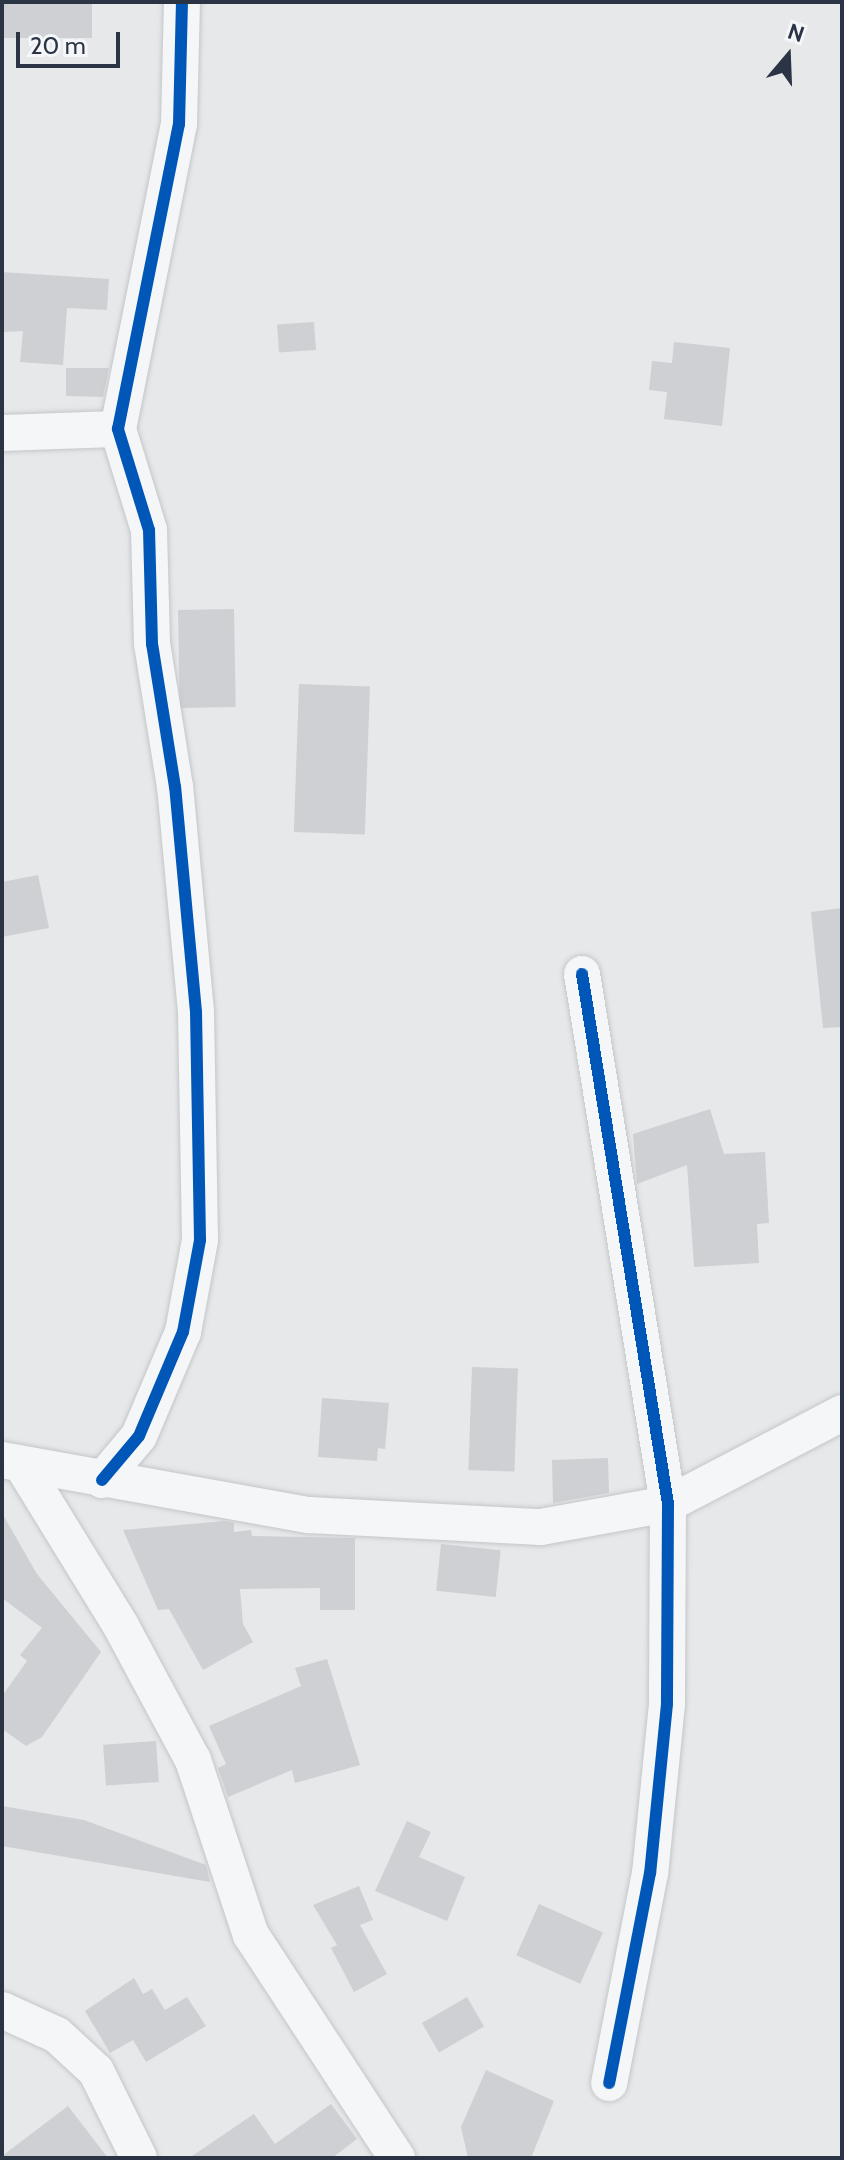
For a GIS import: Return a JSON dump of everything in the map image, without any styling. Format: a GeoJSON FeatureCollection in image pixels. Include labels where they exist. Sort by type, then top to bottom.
{"type":"FeatureCollection","features":[{"type":"Feature","properties":{"kind":"street"},"geometry":{"type":"LineString","coordinates":[[102,1480],[139,1436],[183,1332],[200,1240],[196,1012],[175,787],[152,644],[149,530],[118,429],[179,124],[182,2]]}},
{"type":"Feature","properties":{"kind":"street"},"geometry":{"type":"LineString","coordinates":[[2,433],[118,429]]}},
{"type":"Feature","properties":{"kind":"street"},"geometry":{"type":"LineString","coordinates":[[582,974],[668,1504],[667,1704],[653,1842],[609,2083]]}},
{"type":"Feature","properties":{"kind":"street"},"geometry":{"type":"LineString","coordinates":[[12,1463],[309,1515],[525,1526],[668,1504],[842,1413]]}},
{"type":"Feature","properties":{"kind":"street"},"geometry":{"type":"LineString","coordinates":[[12,1463],[121,1626],[193,1760],[251,1935],[397,2158]]}},
{"type":"Feature","properties":{"kind":"street"},"geometry":{"type":"LineString","coordinates":[[2,2010],[57,2035],[96,2071],[139,2158]]}},
{"type":"Feature","properties":{"kind":"building"},"geometry":{"type":"Polygon","coordinates":[[[2,2],[92,2],[92,38],[2,38],[2,2]]]}},
{"type":"Feature","properties":{"kind":"building"},"geometry":{"type":"Polygon","coordinates":[[[2,272],[109,279],[107,310],[67,308],[63,365],[20,362],[23,331],[2,332],[2,272]]]}},
{"type":"Feature","properties":{"kind":"building"},"geometry":{"type":"Polygon","coordinates":[[[314,322],[316,350],[279,353],[277,325],[314,322]]]}},
{"type":"Feature","properties":{"kind":"building"},"geometry":{"type":"Polygon","coordinates":[[[674,342],[730,348],[722,426],[664,419],[667,392],[649,390],[652,361],[672,363],[674,342]]]}},
{"type":"Feature","properties":{"kind":"building"},"geometry":{"type":"Polygon","coordinates":[[[66,368],[109,368],[103,397],[66,396],[66,368]]]}},
{"type":"Feature","properties":{"kind":"building"},"geometry":{"type":"Polygon","coordinates":[[[234,609],[236,707],[180,708],[178,610],[234,609]]]}},
{"type":"Feature","properties":{"kind":"building"},"geometry":{"type":"Polygon","coordinates":[[[299,684],[370,686],[365,834],[294,832],[299,684]]]}},
{"type":"Feature","properties":{"kind":"building"},"geometry":{"type":"Polygon","coordinates":[[[38,875],[49,928],[2,937],[2,882],[38,875]]]}},
{"type":"Feature","properties":{"kind":"building"},"geometry":{"type":"Polygon","coordinates":[[[842,908],[842,1027],[823,1028],[811,912],[842,908]]]}},
{"type":"Feature","properties":{"kind":"building"},"geometry":{"type":"Polygon","coordinates":[[[710,1109],[724,1154],[765,1152],[769,1223],[757,1224],[759,1263],[694,1267],[687,1165],[637,1184],[633,1134],[710,1109]]]}},
{"type":"Feature","properties":{"kind":"building"},"geometry":{"type":"Polygon","coordinates":[[[472,1367],[518,1369],[514,1472],[468,1470],[472,1367]]]}},
{"type":"Feature","properties":{"kind":"building"},"geometry":{"type":"Polygon","coordinates":[[[322,1398],[389,1403],[385,1449],[378,1448],[377,1461],[318,1457],[322,1398]]]}},
{"type":"Feature","properties":{"kind":"building"},"geometry":{"type":"Polygon","coordinates":[[[608,1458],[609,1493],[553,1503],[552,1460],[608,1458]]]}},
{"type":"Feature","properties":{"kind":"building"},"geometry":{"type":"Polygon","coordinates":[[[2,1513],[37,1574],[101,1652],[42,1737],[26,1746],[2,1729],[2,1696],[27,1661],[20,1655],[42,1628],[2,1598],[2,1513]]]}},
{"type":"Feature","properties":{"kind":"building"},"geometry":{"type":"Polygon","coordinates":[[[225,1521],[234,1523],[234,1532],[251,1530],[252,1536],[355,1538],[355,1610],[320,1610],[320,1588],[240,1589],[243,1624],[253,1642],[203,1670],[169,1609],[158,1610],[123,1530],[225,1521]]]}},
{"type":"Feature","properties":{"kind":"building"},"geometry":{"type":"Polygon","coordinates":[[[441,1544],[501,1550],[496,1597],[436,1591],[441,1544]]]}},
{"type":"Feature","properties":{"kind":"building"},"geometry":{"type":"Polygon","coordinates":[[[327,1659],[360,1765],[295,1783],[292,1770],[228,1797],[218,1768],[226,1764],[209,1726],[301,1686],[295,1668],[327,1659]]]}},
{"type":"Feature","properties":{"kind":"building"},"geometry":{"type":"Polygon","coordinates":[[[156,1741],[159,1782],[106,1786],[103,1745],[156,1741]]]}},
{"type":"Feature","properties":{"kind":"building"},"geometry":{"type":"Polygon","coordinates":[[[2,1806],[84,1820],[206,1865],[210,1882],[2,1846],[2,1806]]]}},
{"type":"Feature","properties":{"kind":"building"},"geometry":{"type":"Polygon","coordinates":[[[407,1821],[431,1832],[419,1857],[465,1877],[447,1921],[375,1891],[407,1821]]]}},
{"type":"Feature","properties":{"kind":"building"},"geometry":{"type":"Polygon","coordinates":[[[359,1886],[373,1920],[360,1925],[387,1974],[354,1992],[331,1948],[337,1945],[313,1905],[359,1886]]]}},
{"type":"Feature","properties":{"kind":"building"},"geometry":{"type":"Polygon","coordinates":[[[539,1904],[603,1932],[580,1984],[516,1955],[539,1904]]]}},
{"type":"Feature","properties":{"kind":"building"},"geometry":{"type":"Polygon","coordinates":[[[134,1978],[143,1994],[152,1989],[165,2010],[187,1997],[206,2026],[146,2062],[133,2040],[110,2053],[85,2011],[134,1978]]]}},
{"type":"Feature","properties":{"kind":"building"},"geometry":{"type":"Polygon","coordinates":[[[467,1997],[484,2026],[439,2052],[422,2023],[467,1997]]]}},
{"type":"Feature","properties":{"kind":"building"},"geometry":{"type":"Polygon","coordinates":[[[486,2070],[554,2101],[531,2158],[468,2158],[461,2127],[486,2070]]]}},
{"type":"Feature","properties":{"kind":"building"},"geometry":{"type":"Polygon","coordinates":[[[331,2104],[357,2139],[332,2158],[189,2158],[254,2114],[275,2144],[331,2104]]]}},
{"type":"Feature","properties":{"kind":"building"},"geometry":{"type":"Polygon","coordinates":[[[68,2106],[108,2158],[2,2158],[2,2156],[68,2106]]]}},
{"type":"Feature","properties":{"kind":"cycle path"},"geometry":{"type":"LineString","coordinates":[[102,1480],[139,1436],[183,1332],[200,1240],[196,1012],[175,787],[152,644],[149,530],[118,429],[179,124],[182,2]]}},
{"type":"Feature","properties":{"kind":"cycle path"},"geometry":{"type":"LineString","coordinates":[[582,974],[668,1504],[667,1704],[650,1873],[609,2083]]}}]}
